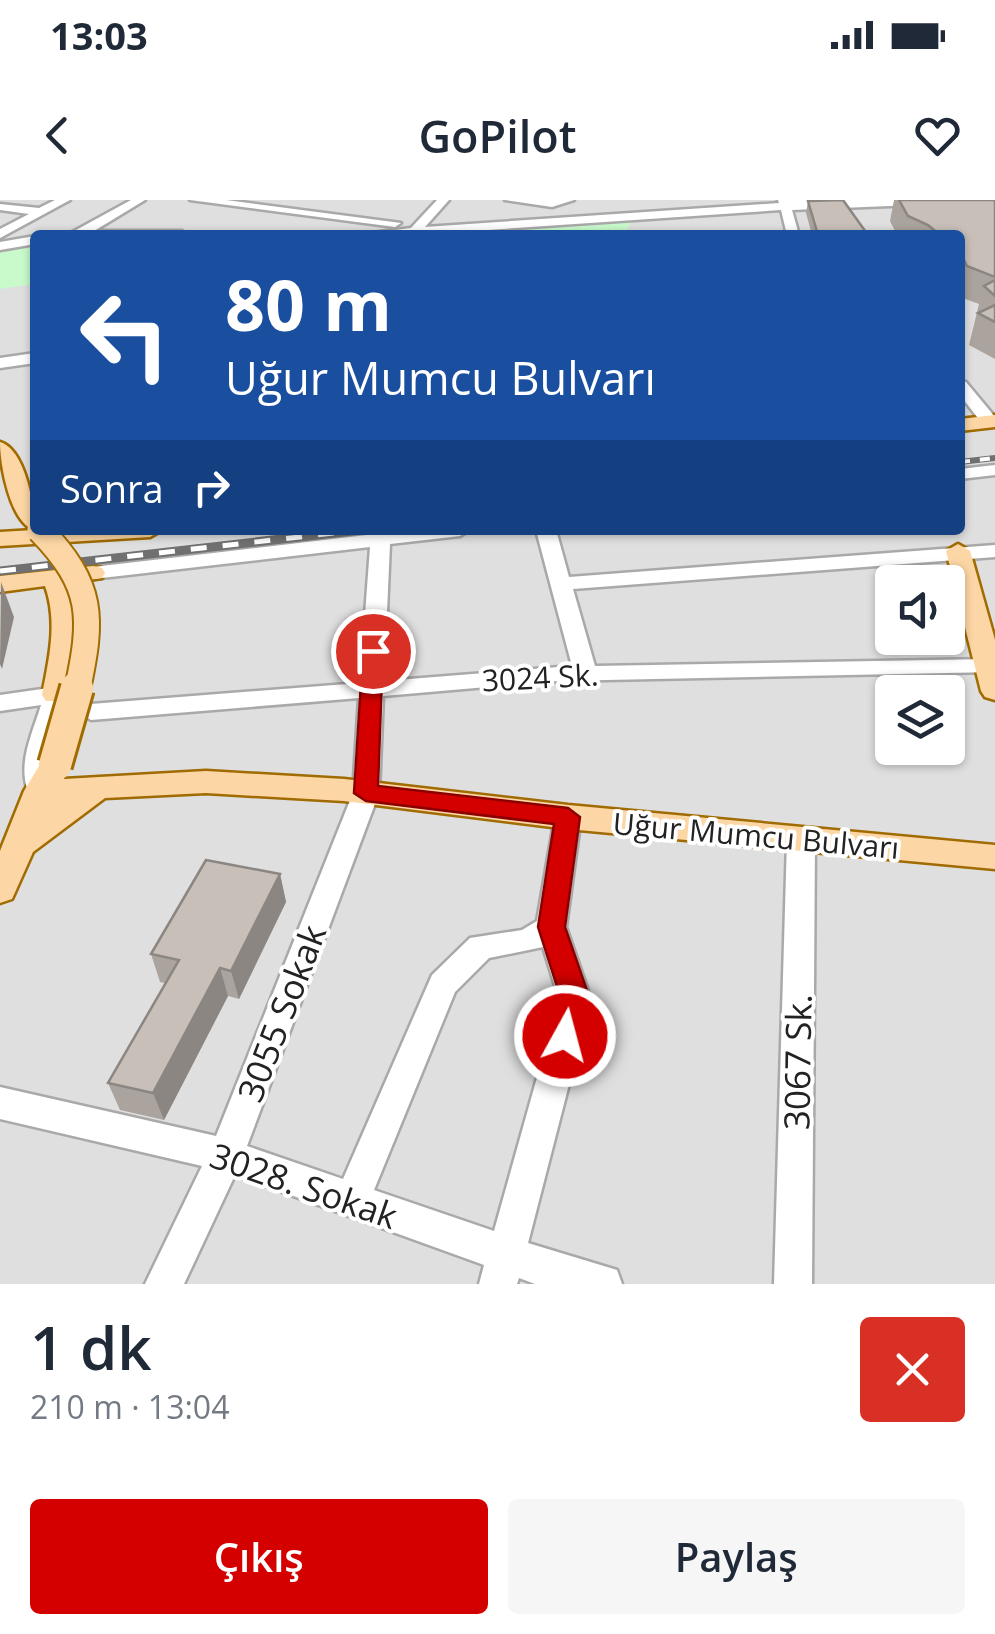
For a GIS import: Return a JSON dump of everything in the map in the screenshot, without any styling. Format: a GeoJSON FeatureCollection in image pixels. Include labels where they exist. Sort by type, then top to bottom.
{"type":"FeatureCollection","features":[{"type":"Feature","properties":{"kind":"main road"},"geometry":{"type":"LineString","coordinates":[[0,421],[30,482]]}},
{"type":"Feature","properties":{"kind":"main road"},"geometry":{"type":"LineString","coordinates":[[965,425],[993,427]]}},
{"type":"Feature","properties":{"kind":"main road"},"geometry":{"type":"LineString","coordinates":[[965,438],[993,427]]}},
{"type":"Feature","properties":{"kind":"main road"},"geometry":{"type":"LineString","coordinates":[[0,448],[30,511]]}},
{"type":"Feature","properties":{"kind":"main road"},"geometry":{"type":"LineString","coordinates":[[0,540],[32,535]]}},
{"type":"Feature","properties":{"kind":"main road"},"geometry":{"type":"LineString","coordinates":[[0,890],[48,778],[78,675],[86,604],[59,535]]}},
{"type":"Feature","properties":{"kind":"main road"},"geometry":{"type":"LineString","coordinates":[[958,551],[993,679]]}},
{"type":"Feature","properties":{"kind":"main road"},"geometry":{"type":"LineString","coordinates":[[0,584],[94,573]]}},
{"type":"Feature","properties":{"kind":"main road"},"geometry":{"type":"LineString","coordinates":[[54,578],[65,606],[66,625],[56,694]]}},
{"type":"Feature","properties":{"kind":"main road","name":"Uğur Mumcu Bulvarı"},"geometry":{"type":"LineString","coordinates":[[48,778],[99,787],[206,782],[366,793],[568,817],[995,857]]}},
{"type":"Feature","properties":{"kind":"main road"},"geometry":{"type":"LineString","coordinates":[[23,843],[99,787]]}},
{"type":"Feature","properties":{"kind":"street"},"geometry":{"type":"LineString","coordinates":[[0,234],[64,200]]}},
{"type":"Feature","properties":{"kind":"street"},"geometry":{"type":"LineString","coordinates":[[89,230],[139,200]]}},
{"type":"Feature","properties":{"kind":"street"},"geometry":{"type":"LineString","coordinates":[[196,200],[309,210],[416,229]]}},
{"type":"Feature","properties":{"kind":"street"},"geometry":{"type":"LineString","coordinates":[[309,210],[322,200]]}},
{"type":"Feature","properties":{"kind":"street"},"geometry":{"type":"LineString","coordinates":[[416,229],[443,200]]}},
{"type":"Feature","properties":{"kind":"street"},"geometry":{"type":"LineString","coordinates":[[512,200],[552,204],[568,200]]}},
{"type":"Feature","properties":{"kind":"street"},"geometry":{"type":"LineString","coordinates":[[639,230],[655,200]]}},
{"type":"Feature","properties":{"kind":"street"},"geometry":{"type":"LineString","coordinates":[[407,230],[649,214],[714,216],[784,203],[963,200]]}},
{"type":"Feature","properties":{"kind":"street"},"geometry":{"type":"LineString","coordinates":[[784,203],[792,230]]}},
{"type":"Feature","properties":{"kind":"street"},"geometry":{"type":"LineString","coordinates":[[848,204],[856,220]]}},
{"type":"Feature","properties":{"kind":"street"},"geometry":{"type":"LineString","coordinates":[[0,208],[40,212]]}},
{"type":"Feature","properties":{"kind":"street"},"geometry":{"type":"LineString","coordinates":[[877,213],[975,208]]}},
{"type":"Feature","properties":{"kind":"street"},"geometry":{"type":"LineString","coordinates":[[470,226],[481,213]]}},
{"type":"Feature","properties":{"kind":"street"},"geometry":{"type":"LineString","coordinates":[[0,246],[30,241]]}},
{"type":"Feature","properties":{"kind":"street"},"geometry":{"type":"LineString","coordinates":[[0,363],[30,359]]}},
{"type":"Feature","properties":{"kind":"street"},"geometry":{"type":"LineString","coordinates":[[965,391],[993,427]]}},
{"type":"Feature","properties":{"kind":"street"},"geometry":{"type":"LineString","coordinates":[[965,473],[995,470]]}},
{"type":"Feature","properties":{"kind":"street"},"geometry":{"type":"LineString","coordinates":[[94,573],[416,535]]}},
{"type":"Feature","properties":{"kind":"street"},"geometry":{"type":"LineString","coordinates":[[547,535],[585,673]]}},
{"type":"Feature","properties":{"kind":"street","name":"3055 Sokak"},"geometry":{"type":"LineString","coordinates":[[164,1284],[226,1155],[366,793],[380,539]]}},
{"type":"Feature","properties":{"kind":"street"},"geometry":{"type":"LineString","coordinates":[[562,584],[995,551]]}},
{"type":"Feature","properties":{"kind":"street","name":"3024 Sk."},"geometry":{"type":"LineString","coordinates":[[91,712],[585,673],[993,679]]}},
{"type":"Feature","properties":{"kind":"street"},"geometry":{"type":"LineString","coordinates":[[0,703],[56,694],[35,766],[48,778]]}},
{"type":"Feature","properties":{"kind":"street"},"geometry":{"type":"LineString","coordinates":[[501,1269],[575,999],[551,927],[568,817]]}},
{"type":"Feature","properties":{"kind":"street","name":"3067 Sk."},"geometry":{"type":"LineString","coordinates":[[793,1284],[802,840]]}},
{"type":"Feature","properties":{"kind":"street"},"geometry":{"type":"LineString","coordinates":[[352,1200],[443,984],[481,947],[528,941],[551,927]]}},
{"type":"Feature","properties":{"kind":"street","name":"3028. Sokak"},"geometry":{"type":"LineString","coordinates":[[0,1103],[226,1155],[352,1200],[501,1269],[603,1284]]}},
{"type":"Feature","properties":{"kind":"shaded area"},"geometry":{"type":"Polygon","coordinates":[[[0,200],[995,200],[995,1284],[0,1284],[0,200]]]}},
{"type":"Feature","properties":{"kind":"green space"},"geometry":{"type":"Polygon","coordinates":[[[632,220],[627,230],[490,230],[632,220]]]}},
{"type":"Feature","properties":{"kind":"green space"},"geometry":{"type":"Polygon","coordinates":[[[30,247],[30,285],[0,289],[0,252],[30,247]]]}},
{"type":"Feature","properties":{"kind":"building"},"geometry":{"type":"Polygon","coordinates":[[[843,200],[864,230],[817,230],[808,201],[843,200]]]}},
{"type":"Feature","properties":{"kind":"building"},"geometry":{"type":"Polygon","coordinates":[[[899,200],[995,200],[995,277],[967,266],[965,230],[934,230],[908,216],[899,200]]]}},
{"type":"Feature","properties":{"kind":"building"},"geometry":{"type":"Polygon","coordinates":[[[995,280],[995,296],[984,286],[995,280]]]}},
{"type":"Feature","properties":{"kind":"building"},"geometry":{"type":"Polygon","coordinates":[[[995,305],[995,322],[978,313],[995,305]]]}},
{"type":"Feature","properties":{"kind":"building"},"geometry":{"type":"Polygon","coordinates":[[[206,860],[280,874],[231,971],[220,968],[153,1093],[108,1083],[179,960],[151,954],[206,860]]]}},
{"type":"Feature","properties":{"kind":"railway"},"geometry":{"type":"LineString","coordinates":[[965,461],[995,458]]}},
{"type":"Feature","properties":{"kind":"railway"},"geometry":{"type":"LineString","coordinates":[[0,571],[317,535]]}},
{"type":"Feature","properties":{"kind":"route"},"geometry":{"type":"LineString","coordinates":[[373,651],[366,793],[568,817],[551,927],[575,999],[565,1036]]}}]}
